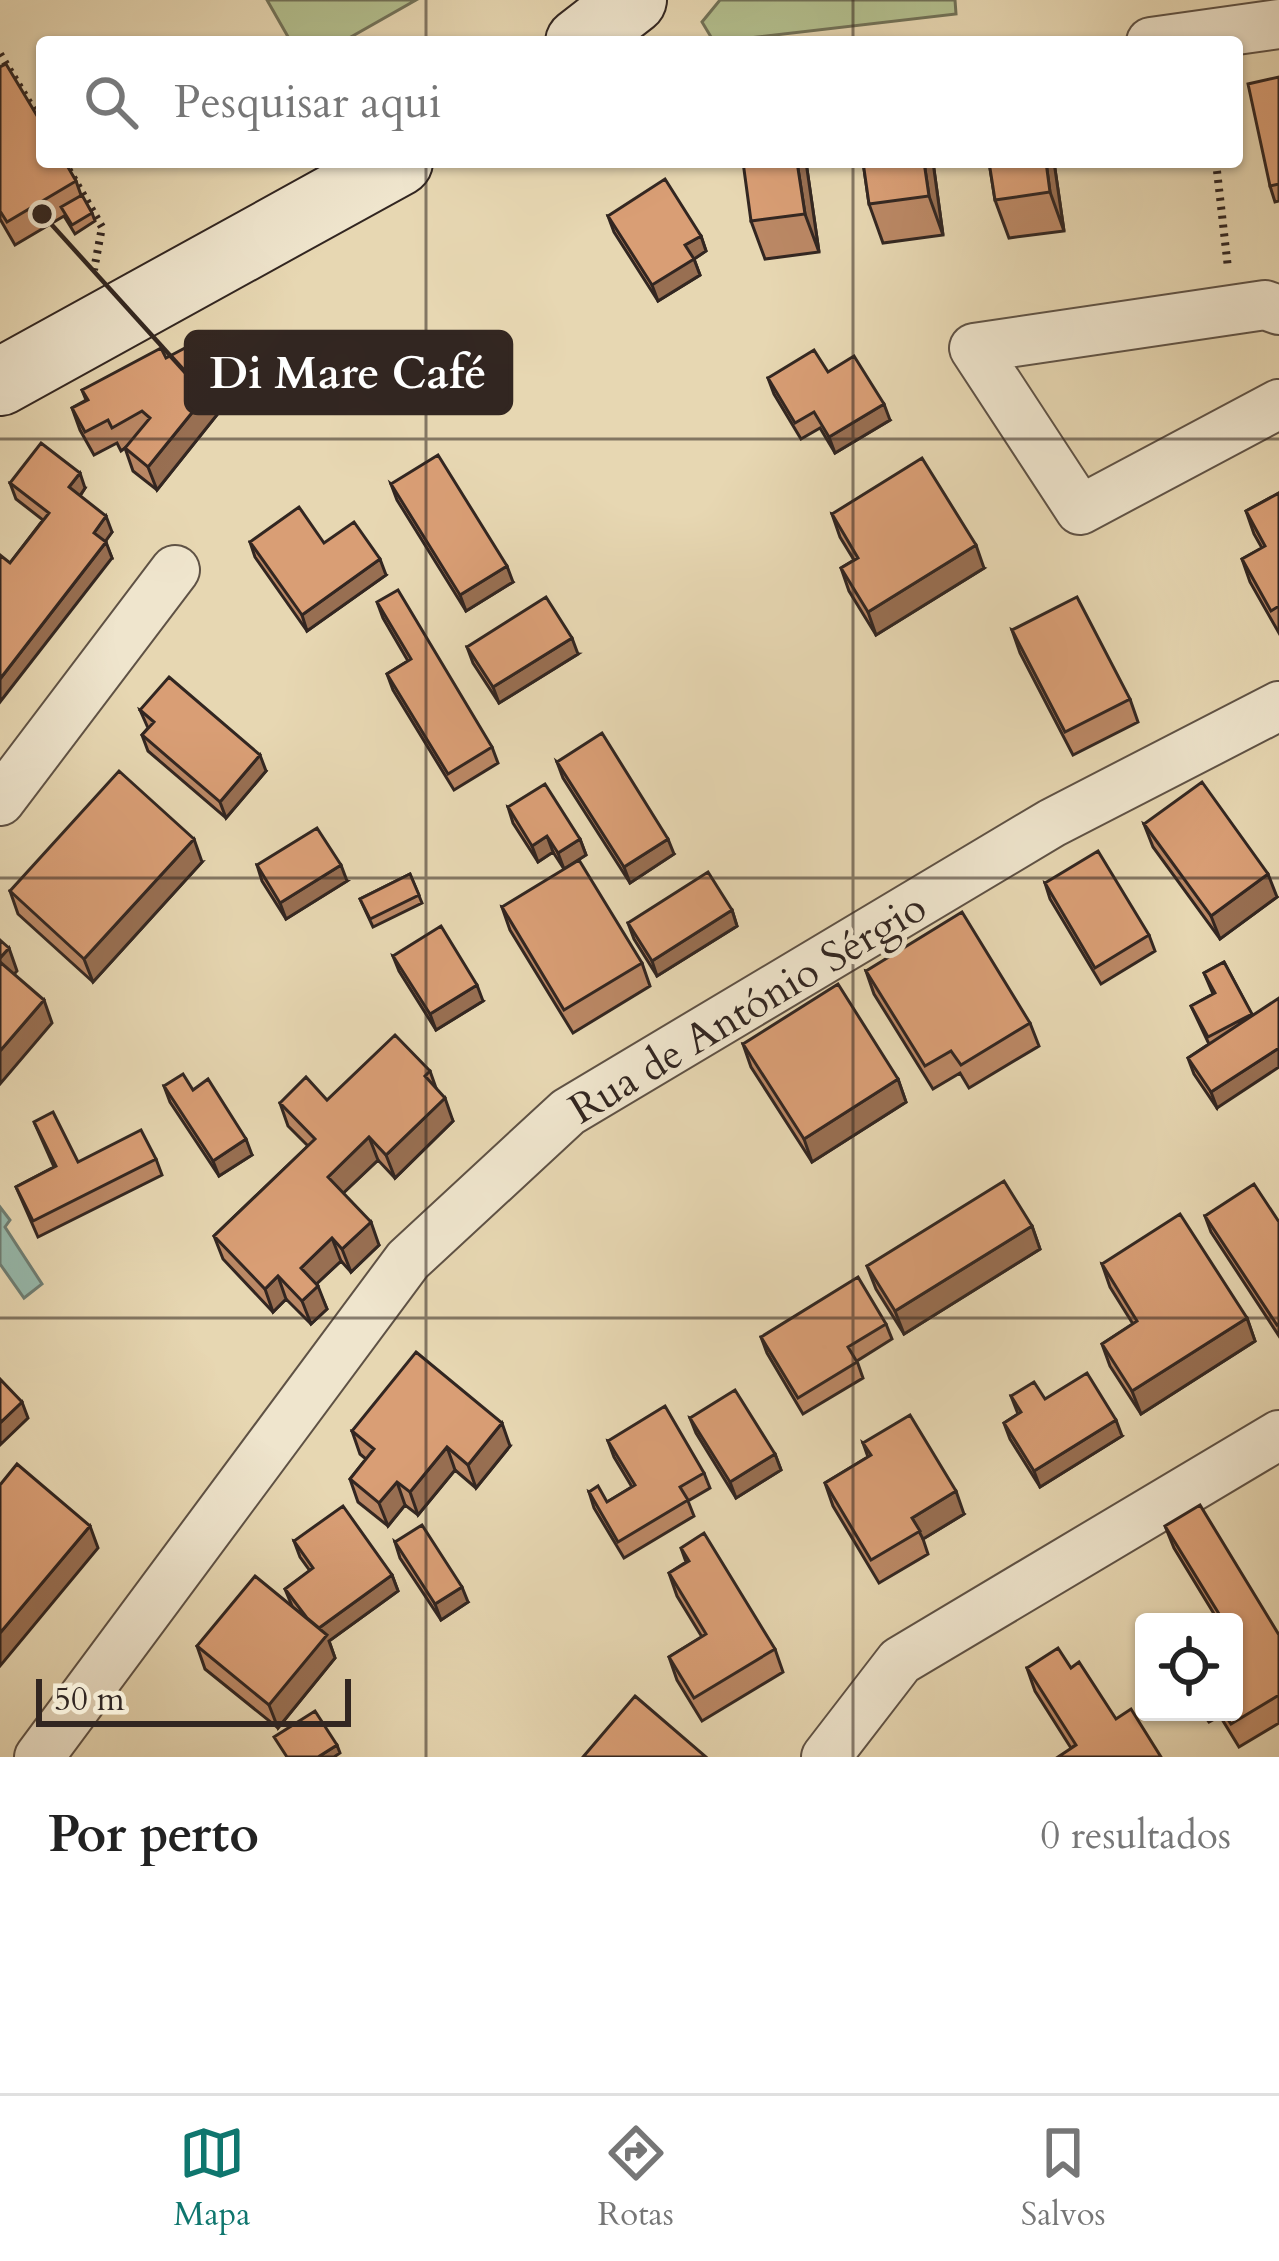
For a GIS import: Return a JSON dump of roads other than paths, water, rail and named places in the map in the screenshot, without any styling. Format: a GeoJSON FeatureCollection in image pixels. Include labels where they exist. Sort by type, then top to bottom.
{"type":"FeatureCollection","features":[{"type":"Feature","properties":{"kind":"main road"},"geometry":{"type":"LineString","coordinates":[[0,382],[389,168]]}},
{"type":"Feature","properties":{"kind":"street"},"geometry":{"type":"LineString","coordinates":[[1194,36],[1279,24]]}},
{"type":"Feature","properties":{"kind":"street"},"geometry":{"type":"LineString","coordinates":[[1256,310],[974,348],[1080,510],[1279,404]]}},
{"type":"Feature","properties":{"kind":"street"},"geometry":{"type":"LineString","coordinates":[[0,801],[176,571]]}},
{"type":"Feature","properties":{"kind":"street","name":"Rua de António Sérgio"},"geometry":{"type":"LineString","coordinates":[[38,1757],[408,1260],[568,1112],[1052,823],[1279,706]]}},
{"type":"Feature","properties":{"kind":"street"},"geometry":{"type":"LineString","coordinates":[[826,1757],[900,1661],[1279,1435]]}},
{"type":"Feature","properties":{"kind":"place","name":"Di Mare Café"},"geometry":{"type":"Point","coordinates":[42,214]}}]}
